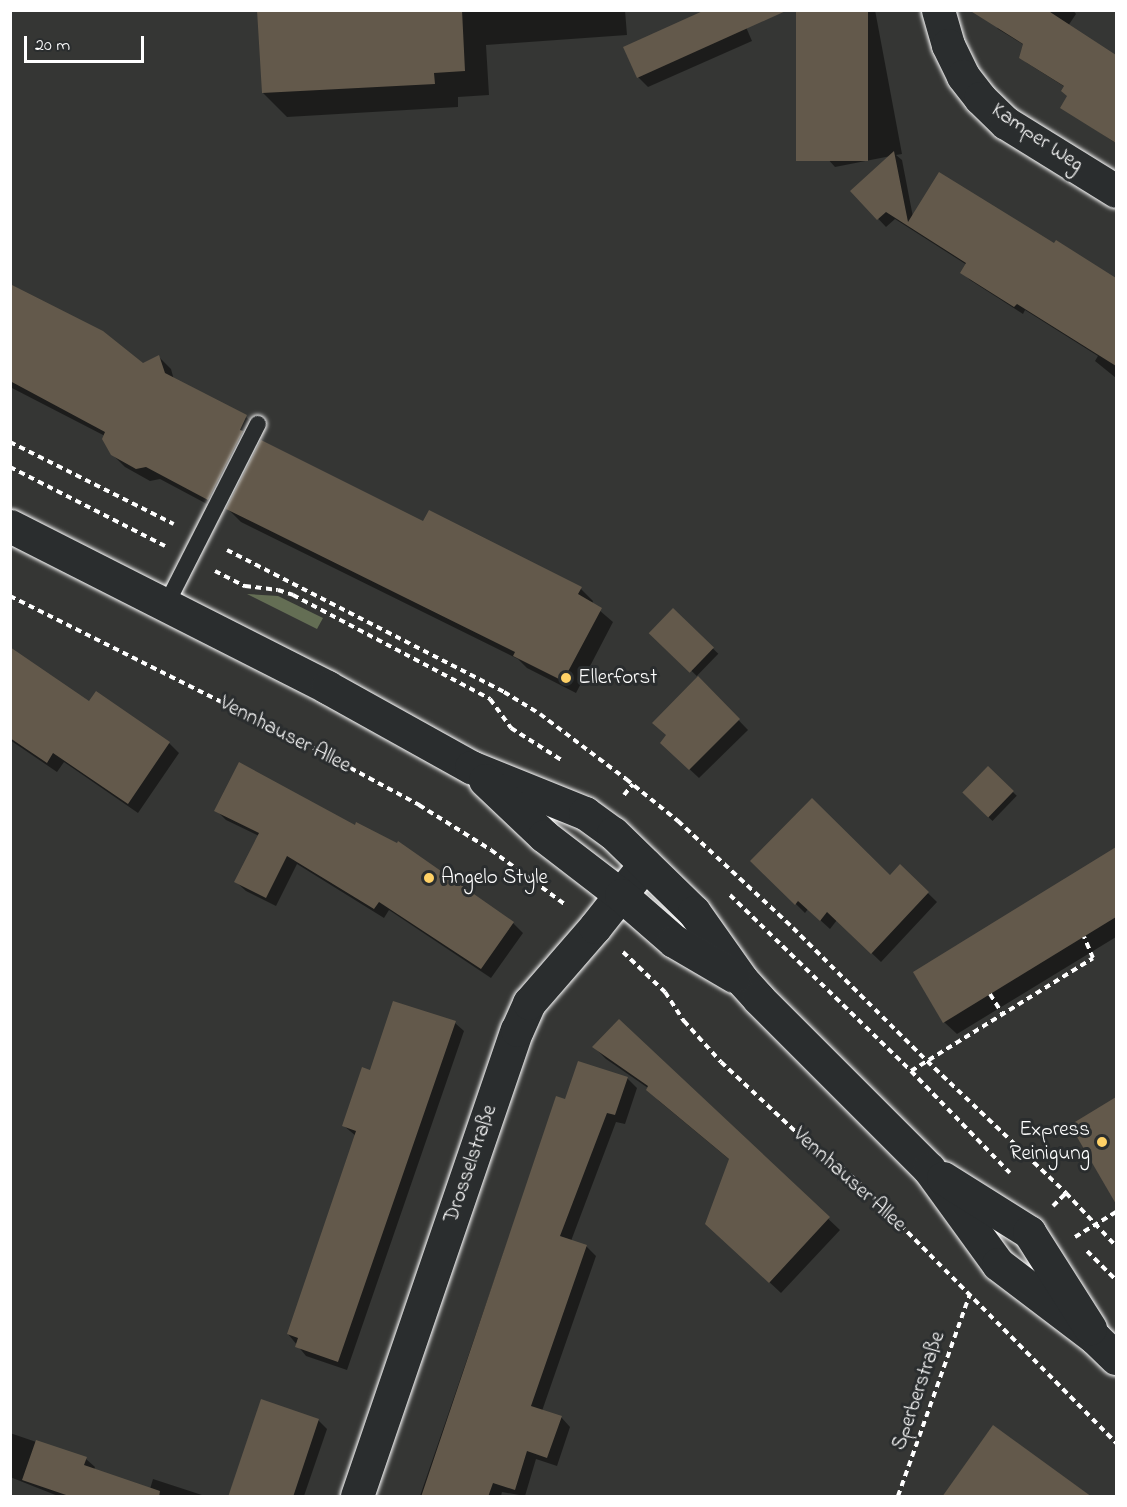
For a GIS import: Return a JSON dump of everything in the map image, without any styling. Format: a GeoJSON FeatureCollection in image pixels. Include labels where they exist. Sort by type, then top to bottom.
{"type":"FeatureCollection","features":[{"type":"Feature","properties":{"kind":"main road","name":"Kamper Weg"},"geometry":{"type":"LineString","coordinates":[[938,10],[948,45],[963,76],[980,98],[1006,123],[1116,191]]}},
{"type":"Feature","properties":{"kind":"main road"},"geometry":{"type":"LineString","coordinates":[[10,526],[327,687],[471,767],[585,813],[613,833],[694,912],[742,980],[928,1169],[998,1264],[1106,1348]]}},
{"type":"Feature","properties":{"kind":"main road"},"geometry":{"type":"LineString","coordinates":[[471,767],[544,836],[621,895],[674,941],[742,980]]}},
{"type":"Feature","properties":{"kind":"main road","name":"Drosselstraße"},"geometry":{"type":"LineString","coordinates":[[357,1497],[517,1030],[529,1003],[645,864]]}},
{"type":"Feature","properties":{"kind":"main road"},"geometry":{"type":"LineString","coordinates":[[928,1169],[1029,1232],[1106,1348]]}},
{"type":"Feature","properties":{"kind":"lane"},"geometry":{"type":"LineString","coordinates":[[166,605],[258,424]]}},
{"type":"Feature","properties":{"kind":"path","name":"Vennhauser Allee"},"geometry":{"type":"LineString","coordinates":[[10,596],[304,743],[419,805],[491,850],[548,892]]}},
{"type":"Feature","properties":{"kind":"path"},"geometry":{"type":"LineString","coordinates":[[911,1071],[1093,958],[1084,937]]}},
{"type":"Feature","properties":{"kind":"path","name":"Vennhauser Allee"},"geometry":{"type":"LineString","coordinates":[[618,947],[665,992],[684,1021],[721,1062],[811,1146],[826,1154],[856,1180],[1116,1443]]}},
{"type":"Feature","properties":{"kind":"path"},"geometry":{"type":"LineString","coordinates":[[990,994],[1002,1013]]}},
{"type":"Feature","properties":{"kind":"path"},"geometry":{"type":"LineString","coordinates":[[1075,1238],[1116,1212]]}},
{"type":"Feature","properties":{"kind":"path","name":"Sperberstraße"},"geometry":{"type":"LineString","coordinates":[[898,1497],[969,1295]]}},
{"type":"Feature","properties":{"kind":"green space"},"geometry":{"type":"Polygon","coordinates":[[[247,594],[278,596],[323,618],[317,629],[247,594]]]}},
{"type":"Feature","properties":{"kind":"building"},"geometry":{"type":"Polygon","coordinates":[[[257,10],[462,10],[465,71],[434,73],[435,84],[262,93],[257,10]]]}},
{"type":"Feature","properties":{"kind":"building"},"geometry":{"type":"Polygon","coordinates":[[[705,10],[788,10],[637,78],[623,47],[705,10]]]}},
{"type":"Feature","properties":{"kind":"building"},"geometry":{"type":"Polygon","coordinates":[[[796,10],[868,10],[868,161],[796,161],[796,10]]]}},
{"type":"Feature","properties":{"kind":"building"},"geometry":{"type":"Polygon","coordinates":[[[969,10],[1047,10],[1116,55],[1116,143],[1060,108],[1067,96],[1061,91],[1064,86],[1019,58],[1023,44],[969,10]]]}},
{"type":"Feature","properties":{"kind":"building"},"geometry":{"type":"Polygon","coordinates":[[[894,151],[908,222],[939,172],[1054,243],[1056,240],[1116,278],[1116,366],[1017,304],[1014,307],[960,273],[966,263],[886,212],[877,220],[850,191],[894,151]]]}},
{"type":"Feature","properties":{"kind":"building"},"geometry":{"type":"Polygon","coordinates":[[[10,284],[103,331],[143,363],[159,355],[165,373],[247,415],[240,430],[243,431],[208,500],[146,467],[136,469],[111,455],[102,439],[105,432],[10,381],[10,284]]]}},
{"type":"Feature","properties":{"kind":"building"},"geometry":{"type":"Polygon","coordinates":[[[261,440],[423,521],[429,510],[582,587],[578,594],[602,608],[563,681],[513,656],[515,652],[226,509],[261,440]]]}},
{"type":"Feature","properties":{"kind":"building"},"geometry":{"type":"Polygon","coordinates":[[[673,608],[714,648],[690,673],[649,633],[673,608]]]}},
{"type":"Feature","properties":{"kind":"building"},"geometry":{"type":"Polygon","coordinates":[[[10,647],[89,701],[96,691],[170,742],[128,804],[53,753],[47,763],[10,738],[10,647]]]}},
{"type":"Feature","properties":{"kind":"building"},"geometry":{"type":"Polygon","coordinates":[[[698,676],[740,719],[689,770],[660,743],[666,735],[652,723],[698,676]]]}},
{"type":"Feature","properties":{"kind":"building"},"geometry":{"type":"Polygon","coordinates":[[[239,762],[355,825],[356,822],[397,843],[398,841],[514,922],[481,969],[379,902],[374,909],[287,856],[266,898],[234,882],[259,833],[214,811],[239,762]]]}},
{"type":"Feature","properties":{"kind":"building"},"geometry":{"type":"Polygon","coordinates":[[[988,766],[1014,791],[988,818],[962,793],[988,766]]]}},
{"type":"Feature","properties":{"kind":"building"},"geometry":{"type":"Polygon","coordinates":[[[812,798],[890,875],[900,864],[929,892],[871,954],[827,912],[820,921],[798,901],[795,905],[750,861],[812,798]]]}},
{"type":"Feature","properties":{"kind":"building"},"geometry":{"type":"Polygon","coordinates":[[[1116,847],[1116,917],[943,1023],[913,972],[1116,847]]]}},
{"type":"Feature","properties":{"kind":"building"},"geometry":{"type":"Polygon","coordinates":[[[393,1001],[456,1021],[338,1362],[295,1347],[298,1338],[287,1334],[356,1131],[342,1126],[362,1067],[370,1070],[393,1001]]]}},
{"type":"Feature","properties":{"kind":"building"},"geometry":{"type":"Polygon","coordinates":[[[619,1019],[830,1217],[769,1283],[705,1224],[729,1159],[646,1090],[648,1086],[592,1047],[619,1019]]]}},
{"type":"Feature","properties":{"kind":"building"},"geometry":{"type":"Polygon","coordinates":[[[578,1061],[628,1077],[615,1115],[607,1113],[560,1236],[587,1245],[531,1406],[562,1416],[547,1458],[527,1451],[515,1490],[493,1483],[488,1497],[421,1497],[556,1096],[565,1099],[578,1061]]]}},
{"type":"Feature","properties":{"kind":"building"},"geometry":{"type":"Polygon","coordinates":[[[1116,1097],[1116,1204],[1070,1125],[1116,1097]]]}},
{"type":"Feature","properties":{"kind":"building"},"geometry":{"type":"Polygon","coordinates":[[[261,1399],[319,1419],[293,1497],[228,1497],[261,1399]]]}},
{"type":"Feature","properties":{"kind":"building"},"geometry":{"type":"Polygon","coordinates":[[[993,1425],[1092,1497],[942,1497],[993,1425]]]}},
{"type":"Feature","properties":{"kind":"building"},"geometry":{"type":"Polygon","coordinates":[[[36,1440],[87,1457],[84,1465],[160,1491],[159,1497],[72,1497],[22,1480],[36,1440]]]}},
{"type":"Feature","properties":{"kind":"place","name":"Ellerforst"},"geometry":{"type":"Point","coordinates":[566,678]}},
{"type":"Feature","properties":{"kind":"place","name":"Angelo Style"},"geometry":{"type":"Point","coordinates":[429,878]}},
{"type":"Feature","properties":{"kind":"place","name":"Express Reinigung"},"geometry":{"type":"Point","coordinates":[1102,1142]}}]}
